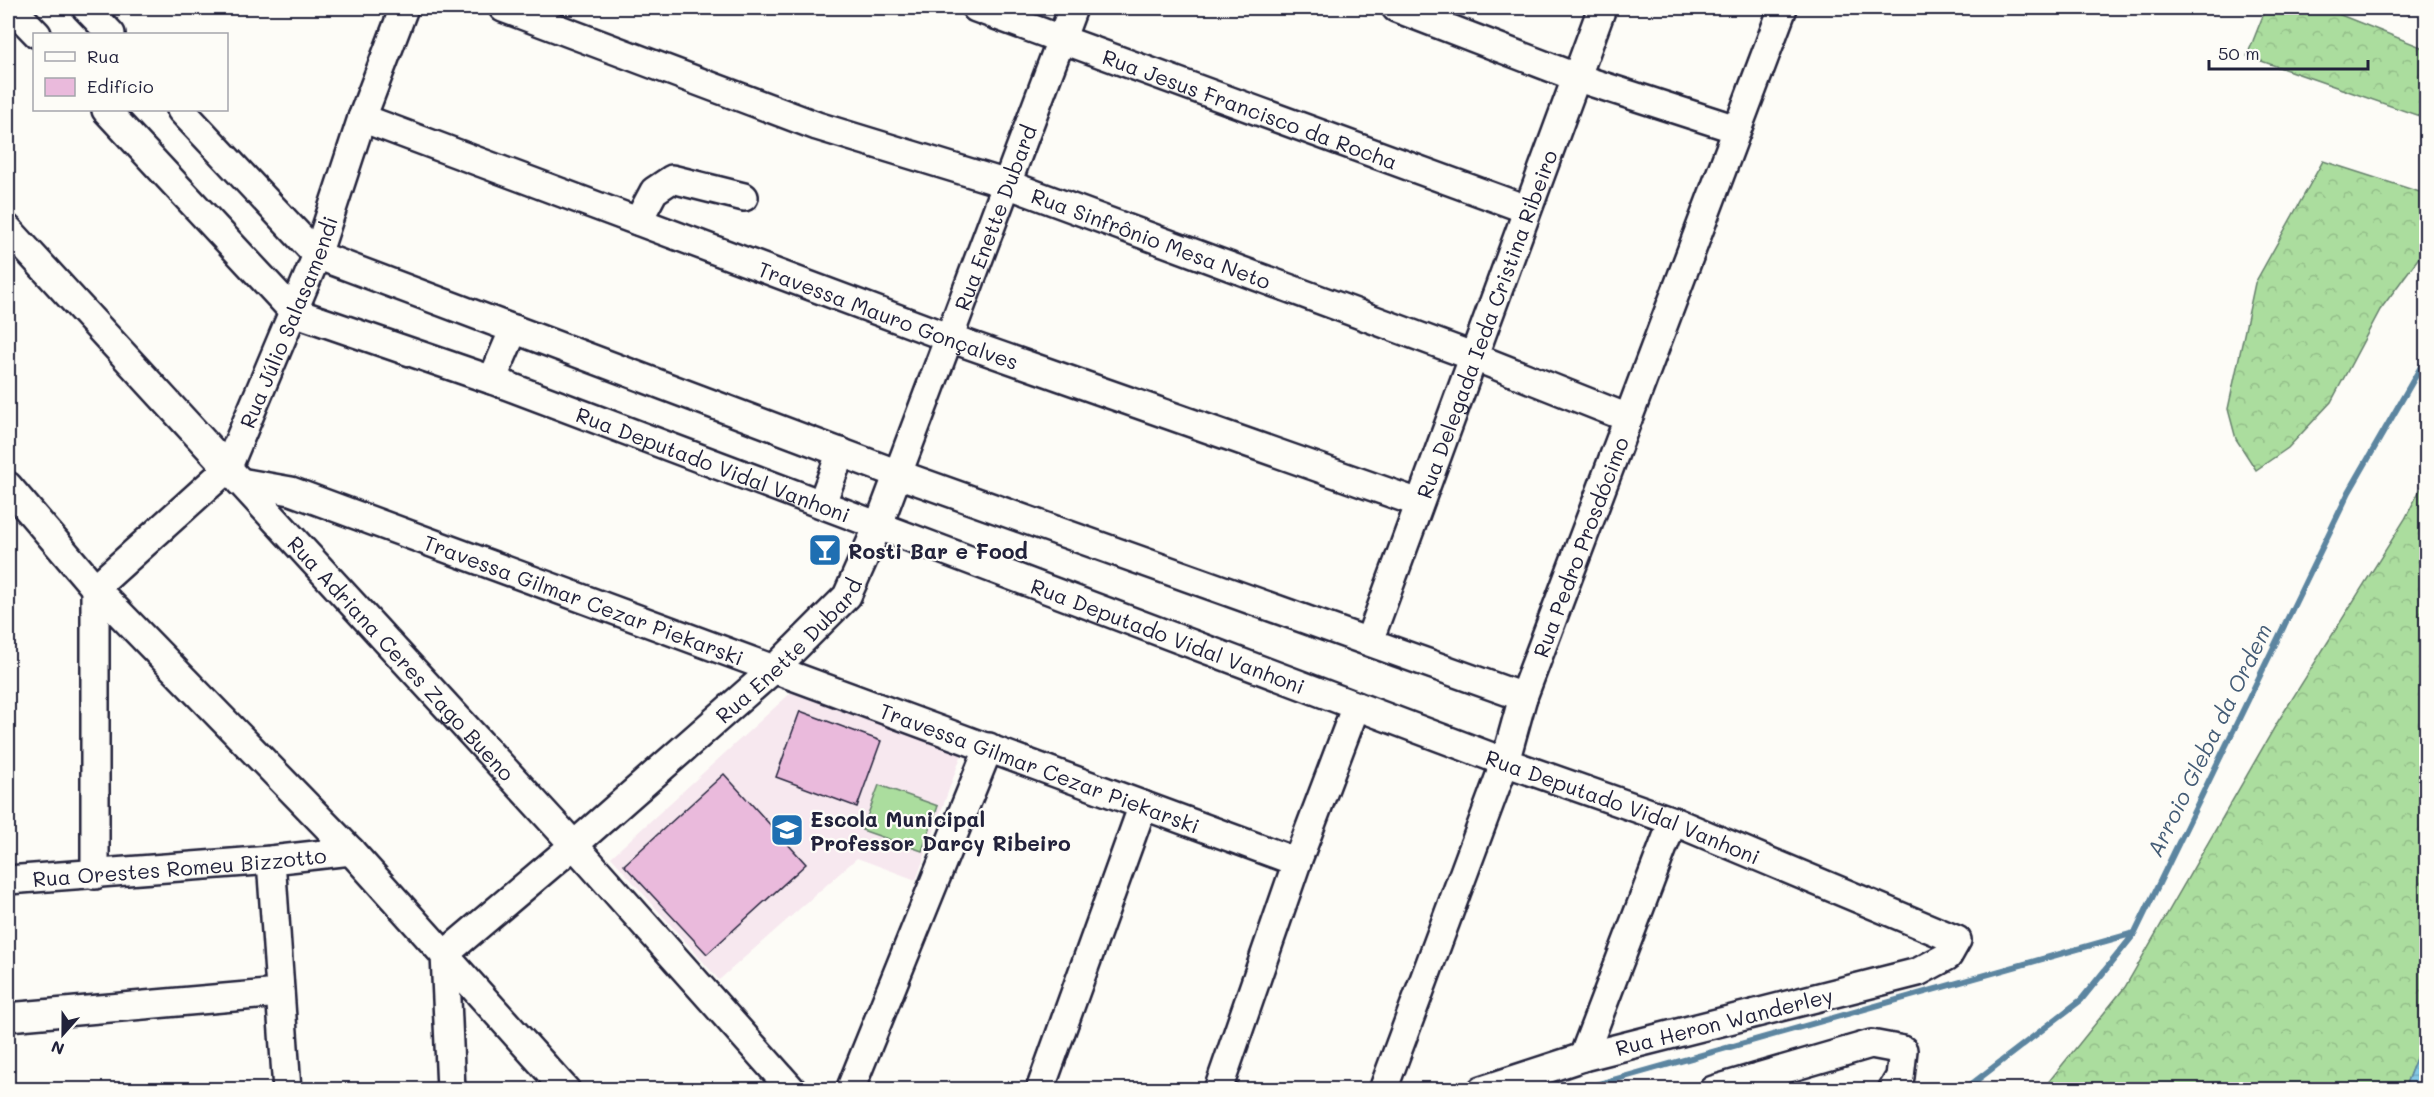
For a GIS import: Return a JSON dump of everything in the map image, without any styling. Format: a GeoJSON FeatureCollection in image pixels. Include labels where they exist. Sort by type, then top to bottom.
{"type":"FeatureCollection","features":[{"type":"Feature","properties":{"kind":"street"},"geometry":{"type":"LineString","coordinates":[[12,8],[36,33]]}},
{"type":"Feature","properties":{"kind":"street"},"geometry":{"type":"LineString","coordinates":[[86,8],[110,33]]}},
{"type":"Feature","properties":{"kind":"street","name":"Rua Júlio Salasamendi"},"geometry":{"type":"LineString","coordinates":[[95,588],[234,476],[294,312],[318,255],[362,118],[404,8]]}},
{"type":"Feature","properties":{"kind":"street","name":"Rua Sinfrônio Mesa Neto"},"geometry":{"type":"LineString","coordinates":[[504,8],[817,126],[1007,184],[1472,356],[1628,418]]}},
{"type":"Feature","properties":{"kind":"street","name":"Rua Jesus Francisco da Rocha"},"geometry":{"type":"LineString","coordinates":[[976,8],[1526,209]]}},
{"type":"Feature","properties":{"kind":"street","name":"Rua Enette Dubard"},"geometry":{"type":"LineString","coordinates":[[445,954],[574,845],[775,668],[847,596],[879,524],[947,337],[1073,8]]}},
{"type":"Feature","properties":{"kind":"street"},"geometry":{"type":"LineString","coordinates":[[1396,8],[1578,78],[1736,129]]}},
{"type":"Feature","properties":{"kind":"street","name":"Rua Delegada Ieda Cristina Ribeiro"},"geometry":{"type":"LineString","coordinates":[[1368,641],[1602,8]]}},
{"type":"Feature","properties":{"kind":"street","name":"Rua Pedro Prosdócimo"},"geometry":{"type":"LineString","coordinates":[[1383,1089],[1505,762],[1523,697],[1783,8]]}},
{"type":"Feature","properties":{"kind":"street","name":"Rua Deputado Vidal Vanhoni"},"geometry":{"type":"LineString","coordinates":[[107,111],[294,312],[492,380],[879,524],[1505,762],[1673,821],[1958,940]]}},
{"type":"Feature","properties":{"kind":"street"},"geometry":{"type":"LineString","coordinates":[[182,111],[318,255],[898,474],[1523,697]]}},
{"type":"Feature","properties":{"kind":"street","name":"Travessa Mauro Gonçalves"},"geometry":{"type":"LineString","coordinates":[[362,118],[947,337],[1419,503]]}},
{"type":"Feature","properties":{"kind":"street"},"geometry":{"type":"LineString","coordinates":[[638,221],[654,191],[672,178],[744,197]]}},
{"type":"Feature","properties":{"kind":"street","name":"Rua Adriana Ceres Zago Bueno"},"geometry":{"type":"LineString","coordinates":[[8,229],[574,845],[792,1089]]}},
{"type":"Feature","properties":{"kind":"street"},"geometry":{"type":"LineString","coordinates":[[492,380],[514,329]]}},
{"type":"Feature","properties":{"kind":"street"},"geometry":{"type":"LineString","coordinates":[[822,503],[841,452]]}},
{"type":"Feature","properties":{"kind":"street","name":"Travessa Gilmar Cezar Piekarski"},"geometry":{"type":"LineString","coordinates":[[234,476],[291,491],[1297,862]]}},
{"type":"Feature","properties":{"kind":"street"},"geometry":{"type":"LineString","coordinates":[[8,486],[95,588],[351,851],[566,1089]]}},
{"type":"Feature","properties":{"kind":"street"},"geometry":{"type":"LineString","coordinates":[[95,588],[95,874]]}},
{"type":"Feature","properties":{"kind":"street"},"geometry":{"type":"LineString","coordinates":[[1218,1089],[1297,862],[1356,706]]}},
{"type":"Feature","properties":{"kind":"street"},"geometry":{"type":"LineString","coordinates":[[850,1089],[989,747]]}},
{"type":"Feature","properties":{"kind":"street"},"geometry":{"type":"LineString","coordinates":[[1040,1089],[1143,805]]}},
{"type":"Feature","properties":{"kind":"street"},"geometry":{"type":"LineString","coordinates":[[1583,1057],[1673,821]]}},
{"type":"Feature","properties":{"kind":"street","name":"Rua Orestes Romeu Bizzotto"},"geometry":{"type":"LineString","coordinates":[[8,880],[271,860],[351,851]]}},
{"type":"Feature","properties":{"kind":"street"},"geometry":{"type":"LineString","coordinates":[[271,860],[287,1089]]}},
{"type":"Feature","properties":{"kind":"street","name":"Rua Heron Wanderley"},"geometry":{"type":"LineString","coordinates":[[1482,1089],[1583,1057],[1918,972],[1948,956],[1958,940]]}},
{"type":"Feature","properties":{"kind":"street"},"geometry":{"type":"LineString","coordinates":[[445,954],[451,1089]]}},
{"type":"Feature","properties":{"kind":"street"},"geometry":{"type":"LineString","coordinates":[[8,1017],[280,993]]}},
{"type":"Feature","properties":{"kind":"street"},"geometry":{"type":"LineString","coordinates":[[1713,1089],[1870,1044],[1903,1050],[1900,1077],[1892,1089]]}},
{"type":"Feature","properties":{"kind":"shaded area","name":"Escola Municipal Professor Darcy Ribeiro"},"geometry":{"type":"Polygon","coordinates":[[[795,689],[963,751],[916,880],[857,858],[719,980],[611,857],[795,689]]]}},
{"type":"Feature","properties":{"kind":"green space"},"geometry":{"type":"Polygon","coordinates":[[[2266,8],[2323,8],[2426,49],[2426,114],[2422,117],[2247,56],[2266,8]]]}},
{"type":"Feature","properties":{"kind":"green space"},"geometry":{"type":"Polygon","coordinates":[[[2323,161],[2426,194],[2426,248],[2380,310],[2331,402],[2288,448],[2256,470],[2236,439],[2228,409],[2255,283],[2323,161]]]}},
{"type":"Feature","properties":{"kind":"green space"},"geometry":{"type":"Polygon","coordinates":[[[2426,478],[2426,1033],[2404,1089],[2042,1090],[2125,987],[2277,723],[2405,519],[2426,478]]]}},
{"type":"Feature","properties":{"kind":"green space"},"geometry":{"type":"Polygon","coordinates":[[[879,785],[938,806],[922,851],[862,830],[879,785]]]}},
{"type":"Feature","properties":{"kind":"water"},"geometry":{"type":"Polygon","coordinates":[[[2426,1033],[2426,1089],[2404,1089],[2426,1033]]]}},
{"type":"Feature","properties":{"kind":"building"},"geometry":{"type":"Polygon","coordinates":[[[800,711],[881,741],[857,807],[776,777],[800,711]]]}},
{"type":"Feature","properties":{"kind":"building"},"geometry":{"type":"Polygon","coordinates":[[[724,774],[806,864],[707,954],[624,865],[724,774]]]}},
{"type":"Feature","properties":{"kind":"waterway","name":"Arroio Gleba da Ordem"},"geometry":{"type":"LineString","coordinates":[[1964,1090],[2081,1000],[2135,933],[2349,492],[2426,358]]}},
{"type":"Feature","properties":{"kind":"waterway"},"geometry":{"type":"LineString","coordinates":[[1578,1090],[2134,933]]}},
{"type":"Feature","properties":{"kind":"place","name":"Rosti Bar e Food"},"geometry":{"type":"Point","coordinates":[825,550]}},
{"type":"Feature","properties":{"kind":"place","name":"Escola Municipal Professor Darcy Ribeiro"},"geometry":{"type":"Point","coordinates":[787,830]}}]}
